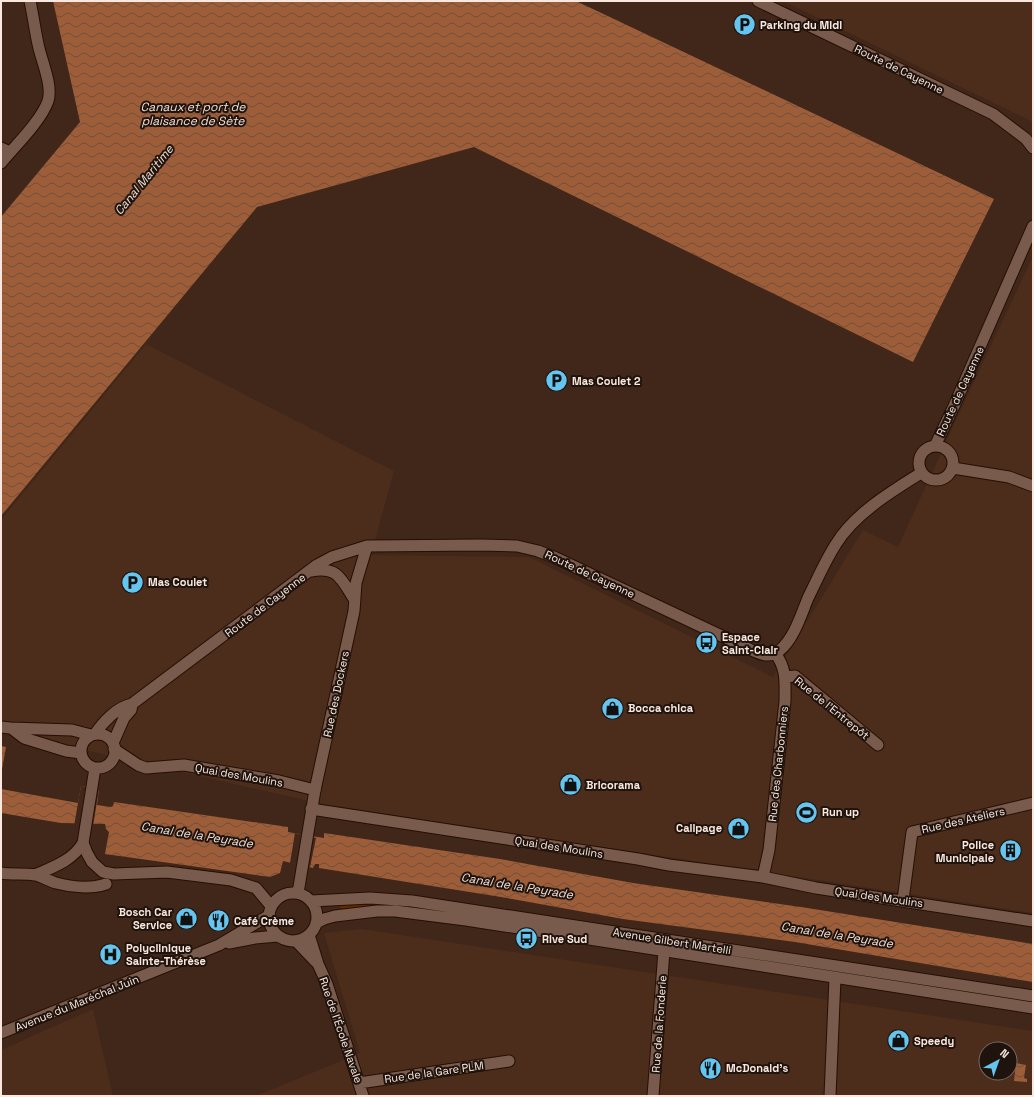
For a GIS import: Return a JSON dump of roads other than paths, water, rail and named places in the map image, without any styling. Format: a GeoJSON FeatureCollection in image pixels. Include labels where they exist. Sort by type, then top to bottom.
{"type":"FeatureCollection","features":[{"type":"Feature","properties":{"kind":"street"},"geometry":{"type":"LineString","coordinates":[[1,163],[5,150],[36,120],[44,108],[49,94],[49,87],[38,45],[30,1]]}},
{"type":"Feature","properties":{"kind":"street","name":"Route de Cayenne"},"geometry":{"type":"LineString","coordinates":[[758,1],[992,114],[1014,129],[1026,139],[1033,148]]}},
{"type":"Feature","properties":{"kind":"street","name":"Route de Cayenne"},"geometry":{"type":"LineString","coordinates":[[935,446],[1033,226]]}},
{"type":"Feature","properties":{"kind":"street","name":"Route de Cayenne"},"geometry":{"type":"LineString","coordinates":[[921,473],[919,459],[922,452],[935,446],[948,450],[952,455],[954,462],[953,468]]}},
{"type":"Feature","properties":{"kind":"street"},"geometry":{"type":"LineString","coordinates":[[776,653],[784,645],[794,630],[816,582],[841,537],[860,517],[895,489],[921,473],[932,481],[945,479],[953,468],[1009,477],[1033,486]]}},
{"type":"Feature","properties":{"kind":"street","name":"Route de Cayenne"},"geometry":{"type":"LineString","coordinates":[[93,735],[102,724],[126,706],[132,704],[309,571],[332,557],[367,546],[517,546],[538,551],[556,558],[765,656],[776,653]]}},
{"type":"Feature","properties":{"kind":"street","name":"Rue des Dockers"},"geometry":{"type":"LineString","coordinates":[[315,790],[354,611],[356,583],[367,546]]}},
{"type":"Feature","properties":{"kind":"street"},"geometry":{"type":"LineString","coordinates":[[309,571],[327,570],[334,572],[354,599]]}},
{"type":"Feature","properties":{"kind":"street","name":"Rue des Charbonniers"},"geometry":{"type":"LineString","coordinates":[[763,877],[770,842],[784,701],[785,677],[782,663],[776,653]]}},
{"type":"Feature","properties":{"kind":"street","name":"Rue de l'Entrepôt"},"geometry":{"type":"LineString","coordinates":[[785,677],[795,676],[878,745]]}},
{"type":"Feature","properties":{"kind":"street","name":"Route de Cayenne"},"geometry":{"type":"LineString","coordinates":[[114,746],[124,718],[131,710],[132,704]]}},
{"type":"Feature","properties":{"kind":"street"},"geometry":{"type":"LineString","coordinates":[[6,727],[72,730],[105,736],[114,746],[113,759],[105,766],[95,768],[85,763],[81,753],[84,740],[93,735]]}},
{"type":"Feature","properties":{"kind":"street"},"geometry":{"type":"LineString","coordinates":[[6,727],[24,738],[66,751],[81,753]]}},
{"type":"Feature","properties":{"kind":"street","name":"Quai des Moulins"},"geometry":{"type":"LineString","coordinates":[[114,746],[138,765],[146,768],[184,765],[279,781],[315,790]]}},
{"type":"Feature","properties":{"kind":"street"},"geometry":{"type":"LineString","coordinates":[[35,875],[68,859],[78,851],[83,843],[95,768]]}},
{"type":"Feature","properties":{"kind":"street"},"geometry":{"type":"LineString","coordinates":[[298,893],[315,790]]}},
{"type":"Feature","properties":{"kind":"street","name":"Rue des Ateliers"},"geometry":{"type":"LineString","coordinates":[[903,900],[912,832],[1033,803]]}},
{"type":"Feature","properties":{"kind":"street","name":"Quai des Moulins"},"geometry":{"type":"LineString","coordinates":[[311,809],[763,877],[816,888],[903,900],[1033,921]]}},
{"type":"Feature","properties":{"kind":"street"},"geometry":{"type":"LineString","coordinates":[[83,843],[92,862],[103,872],[114,874],[167,872],[231,880],[256,888],[265,897],[270,911],[270,924],[273,930],[283,939],[296,941],[309,935],[316,923],[317,915],[315,908],[311,901],[298,893],[291,893],[279,897],[270,911],[220,945]]}},
{"type":"Feature","properties":{"kind":"street"},"geometry":{"type":"LineString","coordinates":[[1,873],[35,875],[57,883],[91,888],[106,884]]}},
{"type":"Feature","properties":{"kind":"street","name":"Avenue Gilbert Martelli"},"geometry":{"type":"LineString","coordinates":[[311,901],[370,898],[412,901],[1033,996]]}},
{"type":"Feature","properties":{"kind":"street","name":"Avenue Gilbert Martelli"},"geometry":{"type":"LineString","coordinates":[[316,923],[335,916],[377,911],[466,920],[664,952],[1033,1008]]}},
{"type":"Feature","properties":{"kind":"street","name":"Rue de l'École Navale"},"geometry":{"type":"LineString","coordinates":[[309,935],[318,964],[327,984],[363,1096]]}},
{"type":"Feature","properties":{"kind":"street"},"geometry":{"type":"LineString","coordinates":[[220,945],[255,938],[278,936]]}},
{"type":"Feature","properties":{"kind":"street","name":"Rue de l'École Navale"},"geometry":{"type":"LineString","coordinates":[[296,941],[318,964]]}},
{"type":"Feature","properties":{"kind":"street","name":"Avenue du Maréchal Juin"},"geometry":{"type":"LineString","coordinates":[[1,1033],[220,945]]}},
{"type":"Feature","properties":{"kind":"street","name":"Rue de la Fonderie"},"geometry":{"type":"LineString","coordinates":[[654,1096],[664,952]]}},
{"type":"Feature","properties":{"kind":"street"},"geometry":{"type":"LineString","coordinates":[[830,1096],[835,978]]}},
{"type":"Feature","properties":{"kind":"street","name":"Rue de la Gare PLM"},"geometry":{"type":"LineString","coordinates":[[359,1083],[509,1061]]}},
{"type":"Feature","properties":{"kind":"water","name":"Canaux et port de plaisance de Sète"},"geometry":{"type":"Polygon","coordinates":[[[53,1],[576,1],[994,199],[913,362],[474,147],[257,207],[1,516],[1,217],[80,122],[53,1]]]}},
{"type":"Feature","properties":{"kind":"water"},"geometry":{"type":"Polygon","coordinates":[[[1,746],[6,747],[1,775],[1,746]]]}},
{"type":"Feature","properties":{"kind":"water","name":"Canal de la Peyrade"},"geometry":{"type":"Polygon","coordinates":[[[81,786],[99,789],[97,805],[111,807],[113,806],[114,802],[288,827],[288,832],[324,838],[324,833],[500,859],[633,883],[801,907],[1033,944],[1033,982],[795,942],[623,919],[501,897],[319,868],[319,864],[315,864],[313,868],[283,861],[280,873],[270,877],[105,854],[109,832],[106,829],[105,824],[61,823],[1,813],[1,789],[78,803],[81,786]]]}},
{"type":"Feature","properties":{"kind":"water"},"geometry":{"type":"Polygon","coordinates":[[[1018,1063],[1026,1065],[1024,1078],[1027,1079],[1027,1082],[1014,1081],[1018,1081],[1018,1063]]]}},
{"type":"Feature","properties":{"kind":"place","name":"Parking du Midi"},"geometry":{"type":"Point","coordinates":[745,25]}},
{"type":"Feature","properties":{"kind":"place","name":"Mas Coulet 2"},"geometry":{"type":"Point","coordinates":[556,381]}},
{"type":"Feature","properties":{"kind":"place","name":"Mas Coulet"},"geometry":{"type":"Point","coordinates":[132,582]}},
{"type":"Feature","properties":{"kind":"place","name":"Espace Saint-Clair"},"geometry":{"type":"Point","coordinates":[706,643]}},
{"type":"Feature","properties":{"kind":"place","name":"Bocca chica"},"geometry":{"type":"Point","coordinates":[612,708]}},
{"type":"Feature","properties":{"kind":"place","name":"Bricorama"},"geometry":{"type":"Point","coordinates":[571,785]}},
{"type":"Feature","properties":{"kind":"place","name":"Run up"},"geometry":{"type":"Point","coordinates":[806,812]}},
{"type":"Feature","properties":{"kind":"place","name":"Calipage"},"geometry":{"type":"Point","coordinates":[738,828]}},
{"type":"Feature","properties":{"kind":"place","name":"Police Municipale"},"geometry":{"type":"Point","coordinates":[1010,851]}},
{"type":"Feature","properties":{"kind":"place","name":"Bosch Car Service"},"geometry":{"type":"Point","coordinates":[187,918]}},
{"type":"Feature","properties":{"kind":"place","name":"Café Crème"},"geometry":{"type":"Point","coordinates":[218,921]}},
{"type":"Feature","properties":{"kind":"place","name":"Rive Sud"},"geometry":{"type":"Point","coordinates":[527,939]}},
{"type":"Feature","properties":{"kind":"place","name":"Polyclinique Sainte-Thérèse"},"geometry":{"type":"Point","coordinates":[110,954]}},
{"type":"Feature","properties":{"kind":"place","name":"Speedy"},"geometry":{"type":"Point","coordinates":[898,1041]}},
{"type":"Feature","properties":{"kind":"place","name":"McDonald's"},"geometry":{"type":"Point","coordinates":[710,1068]}},
{"type":"Feature","properties":{"kind":"water label","name":"Canal Maritime"},"geometry":{"type":"Point","coordinates":[144,180]}}]}
